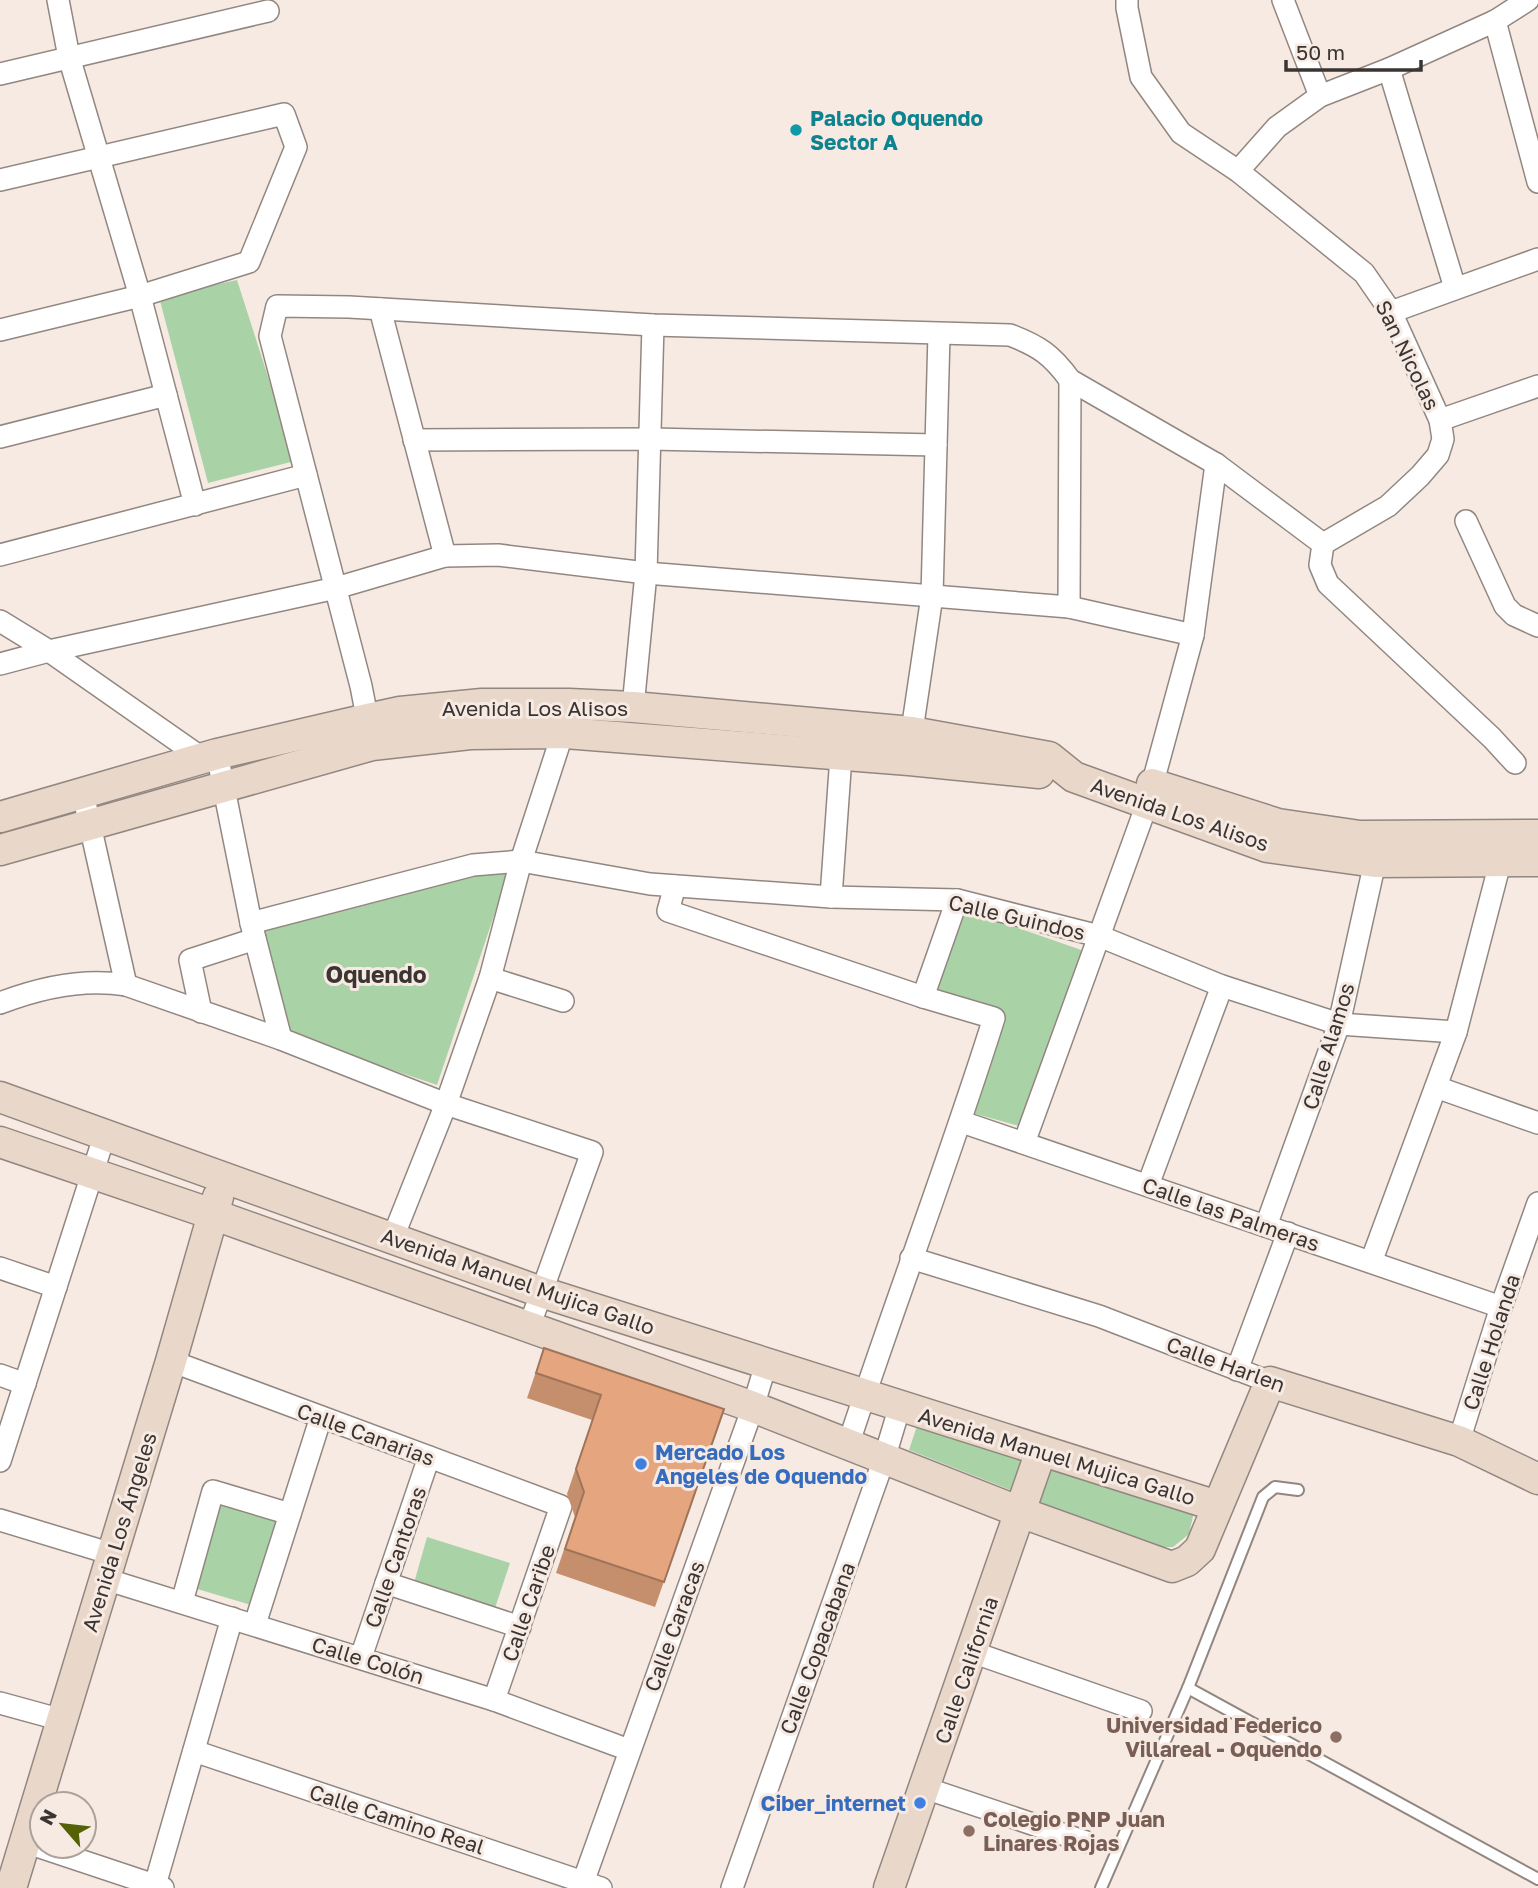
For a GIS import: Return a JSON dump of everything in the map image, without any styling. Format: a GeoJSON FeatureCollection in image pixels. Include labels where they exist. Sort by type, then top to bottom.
{"type":"FeatureCollection","features":[{"type":"Feature","properties":{"kind":"street"},"geometry":{"type":"LineString","coordinates":[[58,0],[69,57],[140,296],[195,505]]}},
{"type":"Feature","properties":{"kind":"street","name":"San Nicolas"},"geometry":{"type":"LineString","coordinates":[[1127,0],[1141,76],[1181,133],[1238,171],[1364,273],[1391,313],[1440,420],[1443,439],[1438,455],[1420,476],[1388,506],[1323,544]]}},
{"type":"Feature","properties":{"kind":"street"},"geometry":{"type":"LineString","coordinates":[[1283,0],[1320,96]]}},
{"type":"Feature","properties":{"kind":"street"},"geometry":{"type":"LineString","coordinates":[[1238,171],[1277,127],[1320,96],[1389,69],[1528,0]]}},
{"type":"Feature","properties":{"kind":"street"},"geometry":{"type":"LineString","coordinates":[[0,74],[268,11]]}},
{"type":"Feature","properties":{"kind":"street"},"geometry":{"type":"LineString","coordinates":[[1503,11],[1538,182]]}},
{"type":"Feature","properties":{"kind":"street"},"geometry":{"type":"LineString","coordinates":[[1389,69],[1455,288]]}},
{"type":"Feature","properties":{"kind":"street"},"geometry":{"type":"LineString","coordinates":[[0,180],[284,114],[296,147],[250,262],[140,296],[0,330]]}},
{"type":"Feature","properties":{"kind":"street"},"geometry":{"type":"LineString","coordinates":[[1391,313],[1538,259]]}},
{"type":"Feature","properties":{"kind":"street"},"geometry":{"type":"LineString","coordinates":[[370,732],[362,686],[270,336],[276,306],[380,309],[653,325],[1010,334],[1036,345],[1056,361],[1070,380],[1216,464],[1323,544],[1320,565],[1328,584],[1492,738],[1515,763]]}},
{"type":"Feature","properties":{"kind":"street"},"geometry":{"type":"LineString","coordinates":[[380,309],[445,556]]}},
{"type":"Feature","properties":{"kind":"street"},"geometry":{"type":"LineString","coordinates":[[633,707],[646,573],[653,325]]}},
{"type":"Feature","properties":{"kind":"street"},"geometry":{"type":"LineString","coordinates":[[910,746],[932,596],[939,334]]}},
{"type":"Feature","properties":{"kind":"street"},"geometry":{"type":"LineString","coordinates":[[1069,607],[1070,380]]}},
{"type":"Feature","properties":{"kind":"street"},"geometry":{"type":"LineString","coordinates":[[1440,420],[1538,386]]}},
{"type":"Feature","properties":{"kind":"street"},"geometry":{"type":"LineString","coordinates":[[0,437],[166,395]]}},
{"type":"Feature","properties":{"kind":"street"},"geometry":{"type":"LineString","coordinates":[[414,440],[651,439],[936,445]]}},
{"type":"Feature","properties":{"kind":"street"},"geometry":{"type":"LineString","coordinates":[[1024,1143],[1149,794],[1193,635],[1216,464]]}},
{"type":"Feature","properties":{"kind":"street"},"geometry":{"type":"LineString","coordinates":[[0,555],[306,475]]}},
{"type":"Feature","properties":{"kind":"street"},"geometry":{"type":"LineString","coordinates":[[1466,521],[1506,606],[1514,615],[1538,626]]}},
{"type":"Feature","properties":{"kind":"street"},"geometry":{"type":"LineString","coordinates":[[0,664],[336,588],[445,556],[498,555],[646,573],[1069,607],[1193,635]]}},
{"type":"Feature","properties":{"kind":"street"},"geometry":{"type":"LineString","coordinates":[[0,621],[210,756],[224,785],[253,931],[281,1039]]}},
{"type":"Feature","properties":{"kind":"street","name":"Avenida Los Alisos"},"geometry":{"type":"LineString","coordinates":[[0,850],[224,785],[370,732],[400,712],[482,704],[567,718],[910,746],[1074,776],[1278,824],[1360,836],[1538,835]]}},
{"type":"Feature","properties":{"kind":"street","name":"Avenida Los Alisos"},"geometry":{"type":"LineString","coordinates":[[567,718],[633,707],[842,741]]}},
{"type":"Feature","properties":{"kind":"street"},"geometry":{"type":"LineString","coordinates":[[393,1237],[446,1104],[490,978],[521,861],[567,718]]}},
{"type":"Feature","properties":{"kind":"street","name":"Avenida Los Alisos"},"geometry":{"type":"LineString","coordinates":[[0,817],[210,756],[370,732]]}},
{"type":"Feature","properties":{"kind":"street"},"geometry":{"type":"LineString","coordinates":[[831,897],[842,741]]}},
{"type":"Feature","properties":{"kind":"street"},"geometry":{"type":"LineString","coordinates":[[82,794],[126,985]]}},
{"type":"Feature","properties":{"kind":"street","name":"Avenida Los Alisos"},"geometry":{"type":"LineString","coordinates":[[1149,794],[1267,847],[1375,862],[1538,861]]}},
{"type":"Feature","properties":{"kind":"street","name":"Calle Guindos"},"geometry":{"type":"LineString","coordinates":[[201,1012],[190,960],[253,931],[473,865],[521,861],[650,884],[831,897],[957,900],[1099,936],[1222,986],[1339,1024],[1457,1032]]}},
{"type":"Feature","properties":{"kind":"street","name":"Calle Alamos"},"geometry":{"type":"LineString","coordinates":[[1266,1226],[1339,1024],[1375,862]]}},
{"type":"Feature","properties":{"kind":"street"},"geometry":{"type":"LineString","coordinates":[[1371,1262],[1457,1032],[1500,863]]}},
{"type":"Feature","properties":{"kind":"street"},"geometry":{"type":"LineString","coordinates":[[675,886],[668,911],[923,997],[994,1018],[962,1122],[911,1258],[848,1445]]}},
{"type":"Feature","properties":{"kind":"street"},"geometry":{"type":"LineString","coordinates":[[923,997],[957,900]]}},
{"type":"Feature","properties":{"kind":"street"},"geometry":{"type":"LineString","coordinates":[[490,978],[563,1001]]}},
{"type":"Feature","properties":{"kind":"street"},"geometry":{"type":"LineString","coordinates":[[0,1003],[79,983],[103,981],[126,985],[281,1039],[446,1104],[592,1152],[528,1327]]}},
{"type":"Feature","properties":{"kind":"street"},"geometry":{"type":"LineString","coordinates":[[1148,1185],[1222,986]]}},
{"type":"Feature","properties":{"kind":"street"},"geometry":{"type":"LineString","coordinates":[[1436,1087],[1538,1123]]}},
{"type":"Feature","properties":{"kind":"street","name":"Avenida Manuel Mujica Gallo"},"geometry":{"type":"LineString","coordinates":[[0,1097],[541,1292],[1217,1506],[1200,1549],[1187,1561],[1172,1567],[1020,1512],[753,1407],[212,1214],[0,1142]]}},
{"type":"Feature","properties":{"kind":"street","name":"Calle las Palmeras"},"geometry":{"type":"LineString","coordinates":[[962,1122],[1501,1307]]}},
{"type":"Feature","properties":{"kind":"street"},"geometry":{"type":"LineString","coordinates":[[0,1461],[105,1134]]}},
{"type":"Feature","properties":{"kind":"street","name":"Avenida Los Ángeles"},"geometry":{"type":"LineString","coordinates":[[11,1888],[171,1361],[224,1176]]}},
{"type":"Feature","properties":{"kind":"street","name":"Calle Holanda"},"geometry":{"type":"LineString","coordinates":[[1459,1441],[1501,1307],[1538,1203]]}},
{"type":"Feature","properties":{"kind":"street"},"geometry":{"type":"LineString","coordinates":[[1237,1370],[1288,1233]]}},
{"type":"Feature","properties":{"kind":"street","name":"Calle Harlen"},"geometry":{"type":"LineString","coordinates":[[911,1258],[1099,1316],[1270,1382],[1459,1441],[1538,1479]]}},
{"type":"Feature","properties":{"kind":"street"},"geometry":{"type":"LineString","coordinates":[[0,1268],[56,1287]]}},
{"type":"Feature","properties":{"kind":"street","name":"Calle Canarias"},"geometry":{"type":"LineString","coordinates":[[171,1361],[561,1506]]}},
{"type":"Feature","properties":{"kind":"street","name":"Calle Caracas"},"geometry":{"type":"LineString","coordinates":[[589,1886],[629,1750],[753,1407],[766,1364]]}},
{"type":"Feature","properties":{"kind":"street"},"geometry":{"type":"LineString","coordinates":[[0,1375],[25,1384]]}},
{"type":"Feature","properties":{"kind":"street"},"geometry":{"type":"LineString","coordinates":[[1217,1506],[1270,1382]]}},
{"type":"Feature","properties":{"kind":"street","name":"Calle Copacabana"},"geometry":{"type":"LineString","coordinates":[[732,1888],[884,1459],[900,1406]]}},
{"type":"Feature","properties":{"kind":"street"},"geometry":{"type":"LineString","coordinates":[[254,1625],[321,1417]]}},
{"type":"Feature","properties":{"kind":"street","name":"Calle California"},"geometry":{"type":"LineString","coordinates":[[889,1888],[1041,1451]]}},
{"type":"Feature","properties":{"kind":"street","name":"Calle Cantoras"},"geometry":{"type":"LineString","coordinates":[[361,1657],[429,1457]]}},
{"type":"Feature","properties":{"kind":"street"},"geometry":{"type":"LineString","coordinates":[[182,1602],[213,1491],[290,1514]]}},
{"type":"Feature","properties":{"kind":"street","name":"Calle Caribe"},"geometry":{"type":"LineString","coordinates":[[494,1700],[561,1506]]}},
{"type":"Feature","properties":{"kind":"street","name":"Calle Colón"},"geometry":{"type":"LineString","coordinates":[[0,1520],[109,1566],[182,1602],[494,1700],[629,1750]]}},
{"type":"Feature","properties":{"kind":"street"},"geometry":{"type":"LineString","coordinates":[[386,1583],[520,1627]]}},
{"type":"Feature","properties":{"kind":"street"},"geometry":{"type":"LineString","coordinates":[[25,1842],[159,1887],[232,1618]]}},
{"type":"Feature","properties":{"kind":"street"},"geometry":{"type":"LineString","coordinates":[[972,1652],[1141,1711]]}},
{"type":"Feature","properties":{"kind":"street"},"geometry":{"type":"LineString","coordinates":[[0,1703],[62,1720]]}},
{"type":"Feature","properties":{"kind":"street","name":"Calle Camino Real"},"geometry":{"type":"LineString","coordinates":[[194,1751],[589,1886]]}},
{"type":"Feature","properties":{"kind":"street"},"geometry":{"type":"LineString","coordinates":[[925,1788],[1086,1842]]}},
{"type":"Feature","properties":{"kind":"lane"},"geometry":{"type":"LineString","coordinates":[[1101,1888],[1188,1688],[1263,1497],[1275,1487],[1298,1490]]}},
{"type":"Feature","properties":{"kind":"lane"},"geometry":{"type":"LineString","coordinates":[[1188,1688],[1538,1879]]}},
{"type":"Feature","properties":{"kind":"green space"},"geometry":{"type":"Polygon","coordinates":[[[237,280],[295,461],[208,483],[159,297],[237,280]]]}},
{"type":"Feature","properties":{"kind":"green space"},"geometry":{"type":"Polygon","coordinates":[[[470,873],[508,874],[437,1085],[286,1034],[260,930],[470,873]]]}},
{"type":"Feature","properties":{"kind":"green space"},"geometry":{"type":"Polygon","coordinates":[[[966,910],[1087,952],[1019,1126],[969,1112],[1001,1014],[936,993],[966,910]]]}},
{"type":"Feature","properties":{"kind":"green space"},"geometry":{"type":"Polygon","coordinates":[[[918,1423],[1194,1512],[1189,1534],[1173,1547],[1155,1547],[909,1450],[918,1423]]]}},
{"type":"Feature","properties":{"kind":"green space"},"geometry":{"type":"Polygon","coordinates":[[[220,1503],[278,1518],[251,1605],[194,1588],[220,1503]]]}},
{"type":"Feature","properties":{"kind":"green space"},"geometry":{"type":"Polygon","coordinates":[[[427,1537],[510,1563],[495,1608],[414,1583],[427,1537]]]}},
{"type":"Feature","properties":{"kind":"building","name":"Mercado Los Angeles de Oquendo"},"geometry":{"type":"Polygon","coordinates":[[[544,1348],[724,1409],[664,1582],[565,1549],[584,1492],[576,1469],[601,1395],[536,1373],[544,1348]]]}},
{"type":"Feature","properties":{"kind":"place","name":"Palacio Oquendo Sector A"},"geometry":{"type":"Point","coordinates":[796,130]}},
{"type":"Feature","properties":{"kind":"place","name":"Mercado Los Angeles de Oquendo"},"geometry":{"type":"Point","coordinates":[641,1464]}},
{"type":"Feature","properties":{"kind":"place","name":"Universidad Federico Villareal - Oquendo"},"geometry":{"type":"Point","coordinates":[1336,1737]}},
{"type":"Feature","properties":{"kind":"place","name":"Ciber_internet"},"geometry":{"type":"Point","coordinates":[920,1803]}},
{"type":"Feature","properties":{"kind":"place","name":"Colegio PNP Juan Linares Rojas"},"geometry":{"type":"Point","coordinates":[969,1831]}},
{"type":"Feature","properties":{"kind":"district","name":"Oquendo"},"geometry":{"type":"Point","coordinates":[376,974]}}]}
